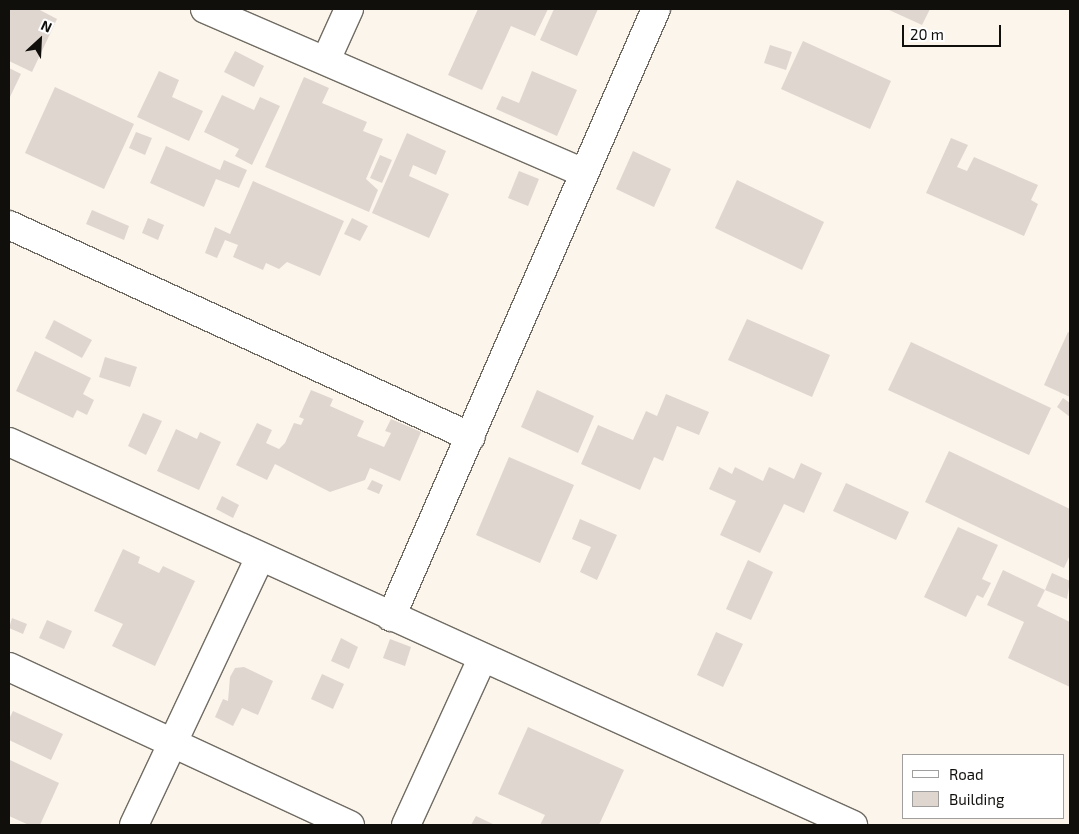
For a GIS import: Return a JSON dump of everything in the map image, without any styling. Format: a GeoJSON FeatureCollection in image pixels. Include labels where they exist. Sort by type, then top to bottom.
{"type":"FeatureCollection","features":[{"type":"Feature","properties":{"kind":"street"},"geometry":{"type":"LineString","coordinates":[[205,9],[584,172]]}},
{"type":"Feature","properties":{"kind":"street"},"geometry":{"type":"LineString","coordinates":[[326,60],[349,9]]}},
{"type":"Feature","properties":{"kind":"street"},"geometry":{"type":"LineString","coordinates":[[391,618],[656,9]]}},
{"type":"Feature","properties":{"kind":"street"},"geometry":{"type":"LineString","coordinates":[[9,225],[471,437]]}},
{"type":"Feature","properties":{"kind":"street"},"geometry":{"type":"LineString","coordinates":[[9,442],[391,618],[853,825]]}},
{"type":"Feature","properties":{"kind":"street"},"geometry":{"type":"LineString","coordinates":[[134,825],[260,557]]}},
{"type":"Feature","properties":{"kind":"street"},"geometry":{"type":"LineString","coordinates":[[406,825],[482,659]]}},
{"type":"Feature","properties":{"kind":"street"},"geometry":{"type":"LineString","coordinates":[[9,668],[171,745],[350,825]]}},
{"type":"Feature","properties":{"kind":"building"},"geometry":{"type":"Polygon","coordinates":[[[9,9],[38,9],[57,19],[32,72],[9,61],[9,9]]]}},
{"type":"Feature","properties":{"kind":"building"},"geometry":{"type":"Polygon","coordinates":[[[478,9],[548,9],[535,36],[511,26],[482,90],[448,75],[478,9]]]}},
{"type":"Feature","properties":{"kind":"building"},"geometry":{"type":"Polygon","coordinates":[[[554,9],[598,9],[577,56],[540,40],[554,9]]]}},
{"type":"Feature","properties":{"kind":"building"},"geometry":{"type":"Polygon","coordinates":[[[887,9],[930,9],[922,25],[887,9]]]}},
{"type":"Feature","properties":{"kind":"building"},"geometry":{"type":"Polygon","coordinates":[[[803,41],[891,81],[870,129],[781,89],[803,41]]]}},
{"type":"Feature","properties":{"kind":"building"},"geometry":{"type":"Polygon","coordinates":[[[770,45],[792,52],[786,70],[764,63],[770,45]]]}},
{"type":"Feature","properties":{"kind":"building"},"geometry":{"type":"Polygon","coordinates":[[[235,51],[264,66],[254,87],[224,72],[235,51]]]}},
{"type":"Feature","properties":{"kind":"building"},"geometry":{"type":"Polygon","coordinates":[[[9,68],[21,74],[9,99],[9,68]]]}},
{"type":"Feature","properties":{"kind":"building"},"geometry":{"type":"Polygon","coordinates":[[[159,71],[179,80],[172,97],[203,111],[189,141],[137,117],[159,71]]]}},
{"type":"Feature","properties":{"kind":"building"},"geometry":{"type":"Polygon","coordinates":[[[532,71],[577,90],[557,136],[496,109],[502,96],[519,103],[532,71]]]}},
{"type":"Feature","properties":{"kind":"building"},"geometry":{"type":"Polygon","coordinates":[[[304,77],[329,88],[322,103],[367,122],[363,131],[383,139],[366,179],[378,190],[369,212],[265,167],[304,77]]]}},
{"type":"Feature","properties":{"kind":"building"},"geometry":{"type":"Polygon","coordinates":[[[55,87],[134,124],[104,189],[25,153],[55,87]]]}},
{"type":"Feature","properties":{"kind":"building"},"geometry":{"type":"Polygon","coordinates":[[[222,95],[254,110],[260,97],[280,106],[252,165],[235,156],[239,149],[204,132],[222,95]]]}},
{"type":"Feature","properties":{"kind":"building"},"geometry":{"type":"Polygon","coordinates":[[[136,132],[152,138],[145,155],[129,148],[136,132]]]}},
{"type":"Feature","properties":{"kind":"building"},"geometry":{"type":"Polygon","coordinates":[[[407,133],[446,151],[436,175],[413,165],[409,176],[449,194],[429,238],[372,213],[407,133]]]}},
{"type":"Feature","properties":{"kind":"building"},"geometry":{"type":"Polygon","coordinates":[[[951,138],[968,145],[957,167],[967,171],[974,157],[1038,185],[1031,200],[1038,204],[1024,236],[926,193],[951,138]]]}},
{"type":"Feature","properties":{"kind":"building"},"geometry":{"type":"Polygon","coordinates":[[[166,146],[220,170],[224,160],[247,170],[239,188],[216,179],[204,207],[150,183],[166,146]]]}},
{"type":"Feature","properties":{"kind":"building"},"geometry":{"type":"Polygon","coordinates":[[[633,151],[671,169],[654,207],[616,189],[633,151]]]}},
{"type":"Feature","properties":{"kind":"building"},"geometry":{"type":"Polygon","coordinates":[[[380,155],[392,160],[382,183],[370,178],[380,155]]]}},
{"type":"Feature","properties":{"kind":"building"},"geometry":{"type":"Polygon","coordinates":[[[519,171],[539,179],[528,206],[508,198],[519,171]]]}},
{"type":"Feature","properties":{"kind":"building"},"geometry":{"type":"Polygon","coordinates":[[[737,180],[824,222],[802,270],[715,228],[737,180]]]}},
{"type":"Feature","properties":{"kind":"building"},"geometry":{"type":"Polygon","coordinates":[[[253,181],[344,221],[320,276],[287,262],[279,269],[266,263],[263,270],[233,257],[238,245],[225,240],[217,258],[205,253],[215,227],[230,234],[253,181]]]}},
{"type":"Feature","properties":{"kind":"building"},"geometry":{"type":"Polygon","coordinates":[[[92,210],[129,226],[124,240],[86,224],[92,210]]]}},
{"type":"Feature","properties":{"kind":"building"},"geometry":{"type":"Polygon","coordinates":[[[148,218],[164,225],[158,240],[142,233],[148,218]]]}},
{"type":"Feature","properties":{"kind":"building"},"geometry":{"type":"Polygon","coordinates":[[[352,218],[368,226],[360,241],[344,234],[352,218]]]}},
{"type":"Feature","properties":{"kind":"building"},"geometry":{"type":"Polygon","coordinates":[[[747,319],[830,355],[812,397],[728,360],[747,319]]]}},
{"type":"Feature","properties":{"kind":"building"},"geometry":{"type":"Polygon","coordinates":[[[54,320],[92,340],[82,358],[45,338],[54,320]]]}},
{"type":"Feature","properties":{"kind":"building"},"geometry":{"type":"Polygon","coordinates":[[[1068,332],[1070,333],[1070,397],[1044,385],[1068,332]]]}},
{"type":"Feature","properties":{"kind":"building"},"geometry":{"type":"Polygon","coordinates":[[[911,342],[1051,408],[1029,455],[888,390],[911,342]]]}},
{"type":"Feature","properties":{"kind":"building"},"geometry":{"type":"Polygon","coordinates":[[[35,351],[91,378],[83,394],[94,400],[87,415],[77,410],[73,418],[16,391],[35,351]]]}},
{"type":"Feature","properties":{"kind":"building"},"geometry":{"type":"Polygon","coordinates":[[[105,357],[137,367],[130,387],[99,377],[105,357]]]}},
{"type":"Feature","properties":{"kind":"building"},"geometry":{"type":"Polygon","coordinates":[[[311,390],[333,399],[330,406],[364,421],[357,436],[384,447],[391,433],[385,431],[391,419],[421,432],[400,481],[370,468],[365,480],[330,492],[275,464],[267,480],[236,465],[257,423],[272,430],[266,443],[279,449],[285,443],[294,423],[301,425],[304,419],[299,417],[311,390]]]}},
{"type":"Feature","properties":{"kind":"building"},"geometry":{"type":"Polygon","coordinates":[[[537,390],[594,416],[578,453],[521,427],[537,390]]]}},
{"type":"Feature","properties":{"kind":"building"},"geometry":{"type":"Polygon","coordinates":[[[666,394],[709,412],[699,435],[677,426],[663,461],[654,457],[640,490],[581,464],[598,425],[633,440],[646,411],[657,416],[666,394]]]}},
{"type":"Feature","properties":{"kind":"building"},"geometry":{"type":"Polygon","coordinates":[[[1063,398],[1070,403],[1070,417],[1057,407],[1063,398]]]}},
{"type":"Feature","properties":{"kind":"building"},"geometry":{"type":"Polygon","coordinates":[[[143,413],[162,421],[146,455],[128,446],[143,413]]]}},
{"type":"Feature","properties":{"kind":"building"},"geometry":{"type":"Polygon","coordinates":[[[176,429],[197,439],[200,432],[221,442],[199,490],[157,471],[176,429]]]}},
{"type":"Feature","properties":{"kind":"building"},"geometry":{"type":"Polygon","coordinates":[[[949,451],[1070,509],[1070,555],[1064,568],[925,502],[949,451]]]}},
{"type":"Feature","properties":{"kind":"building"},"geometry":{"type":"Polygon","coordinates":[[[509,457],[574,485],[540,563],[476,535],[509,457]]]}},
{"type":"Feature","properties":{"kind":"building"},"geometry":{"type":"Polygon","coordinates":[[[801,463],[822,473],[804,513],[784,504],[760,553],[720,535],[736,501],[709,489],[719,467],[732,474],[735,467],[763,481],[769,467],[794,479],[801,463]]]}},
{"type":"Feature","properties":{"kind":"building"},"geometry":{"type":"Polygon","coordinates":[[[372,480],[383,485],[379,494],[367,489],[372,480]]]}},
{"type":"Feature","properties":{"kind":"building"},"geometry":{"type":"Polygon","coordinates":[[[846,483],[909,512],[896,540],[833,511],[846,483]]]}},
{"type":"Feature","properties":{"kind":"building"},"geometry":{"type":"Polygon","coordinates":[[[222,496],[239,505],[233,518],[216,509],[222,496]]]}},
{"type":"Feature","properties":{"kind":"building"},"geometry":{"type":"Polygon","coordinates":[[[580,519],[617,535],[597,580],[580,572],[591,547],[572,539],[580,519]]]}},
{"type":"Feature","properties":{"kind":"building"},"geometry":{"type":"Polygon","coordinates":[[[958,527],[998,545],[982,579],[991,583],[983,598],[977,595],[966,617],[924,597],[958,527]]]}},
{"type":"Feature","properties":{"kind":"building"},"geometry":{"type":"Polygon","coordinates":[[[123,549],[140,557],[138,563],[159,573],[163,566],[195,581],[155,666],[112,646],[123,624],[94,611],[123,549]]]}},
{"type":"Feature","properties":{"kind":"building"},"geometry":{"type":"Polygon","coordinates":[[[748,560],[773,572],[751,620],[726,609],[748,560]]]}},
{"type":"Feature","properties":{"kind":"building"},"geometry":{"type":"Polygon","coordinates":[[[1003,570],[1045,590],[1037,606],[1070,622],[1070,687],[1008,658],[1024,622],[987,605],[1003,570]]]}},
{"type":"Feature","properties":{"kind":"building"},"geometry":{"type":"Polygon","coordinates":[[[1052,573],[1070,581],[1067,599],[1045,590],[1052,573]]]}},
{"type":"Feature","properties":{"kind":"building"},"geometry":{"type":"Polygon","coordinates":[[[12,618],[27,624],[23,634],[9,628],[12,618]]]}},
{"type":"Feature","properties":{"kind":"building"},"geometry":{"type":"Polygon","coordinates":[[[47,620],[72,631],[64,649],[39,638],[47,620]]]}},
{"type":"Feature","properties":{"kind":"building"},"geometry":{"type":"Polygon","coordinates":[[[716,632],[743,644],[723,687],[697,675],[716,632]]]}},
{"type":"Feature","properties":{"kind":"building"},"geometry":{"type":"Polygon","coordinates":[[[341,638],[358,647],[349,669],[331,661],[341,638]]]}},
{"type":"Feature","properties":{"kind":"building"},"geometry":{"type":"Polygon","coordinates":[[[390,639],[411,647],[405,666],[383,658],[390,639]]]}},
{"type":"Feature","properties":{"kind":"building"},"geometry":{"type":"Polygon","coordinates":[[[244,667],[273,681],[258,715],[242,708],[233,726],[215,717],[223,699],[228,701],[230,677],[235,668],[244,667]]]}},
{"type":"Feature","properties":{"kind":"building"},"geometry":{"type":"Polygon","coordinates":[[[322,674],[344,684],[333,709],[311,699],[322,674]]]}},
{"type":"Feature","properties":{"kind":"building"},"geometry":{"type":"Polygon","coordinates":[[[13,711],[63,734],[51,760],[9,740],[9,719],[13,711]]]}},
{"type":"Feature","properties":{"kind":"building"},"geometry":{"type":"Polygon","coordinates":[[[528,727],[624,770],[599,825],[540,825],[545,815],[498,794],[528,727]]]}},
{"type":"Feature","properties":{"kind":"building"},"geometry":{"type":"Polygon","coordinates":[[[10,760],[59,783],[40,825],[29,825],[9,816],[10,760]]]}},
{"type":"Feature","properties":{"kind":"building"},"geometry":{"type":"Polygon","coordinates":[[[476,816],[495,825],[471,825],[476,816]]]}}]}
